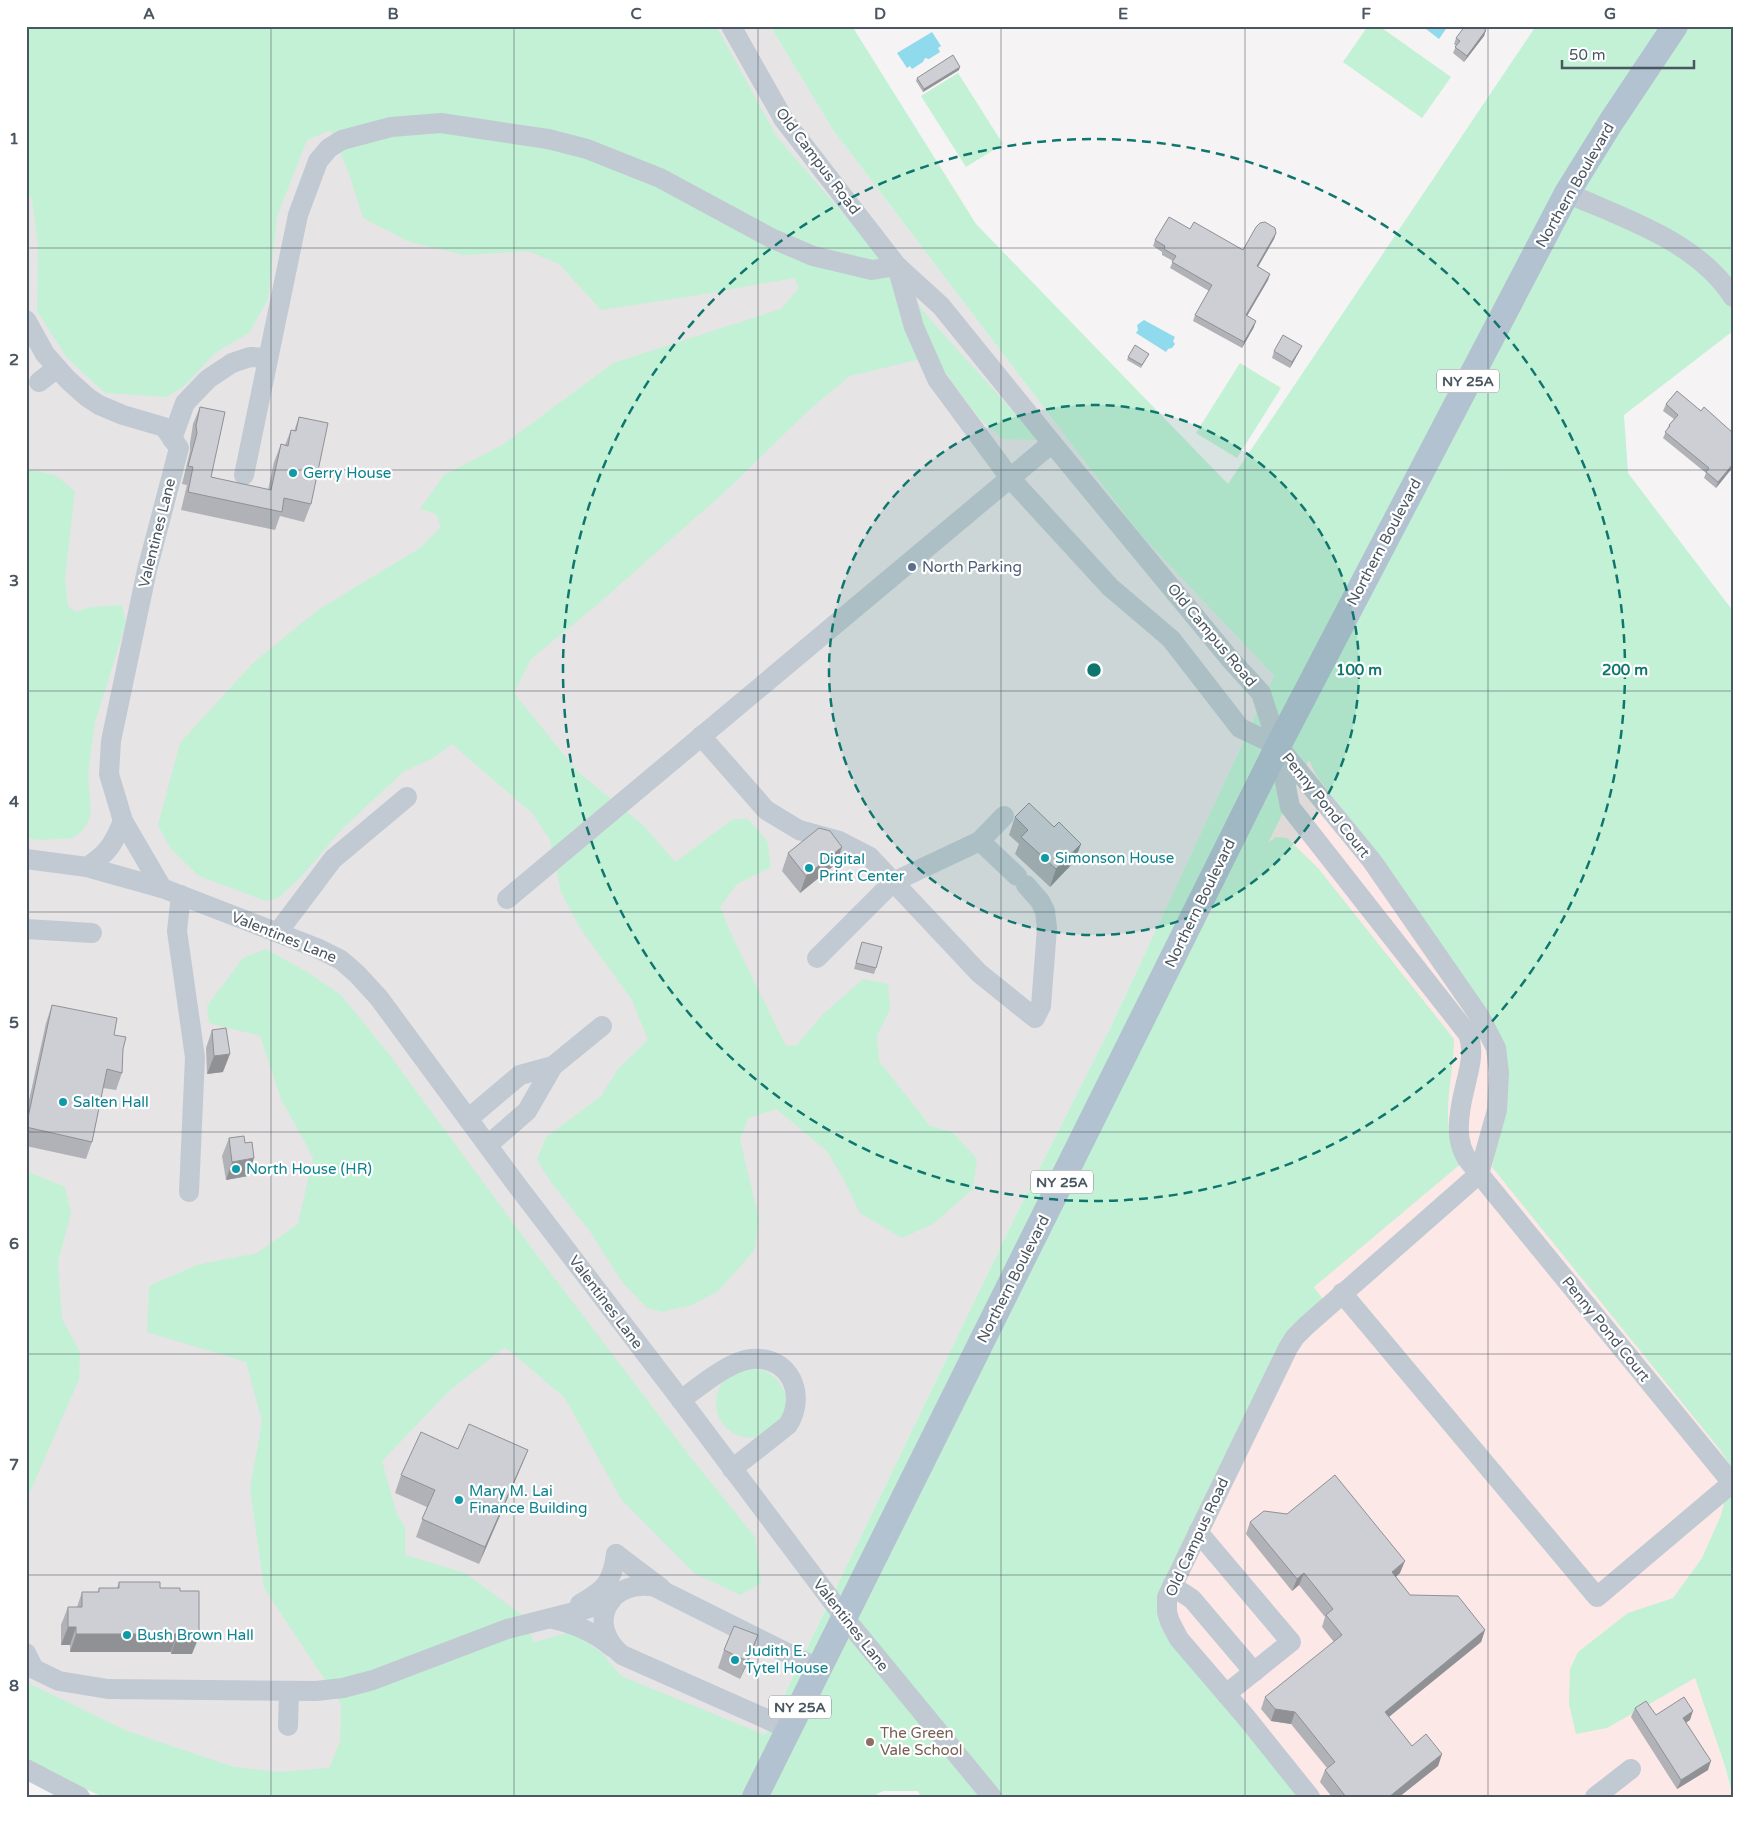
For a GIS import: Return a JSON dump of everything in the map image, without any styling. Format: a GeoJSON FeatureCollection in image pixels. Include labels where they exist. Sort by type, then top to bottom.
{"type":"FeatureCollection","features":[{"type":"Feature","properties":{"kind":"main road","name":"Northern Boulevard"},"geometry":{"type":"LineString","coordinates":[[755,1797],[1278,746],[1567,192],[1675,26]]}},
{"type":"Feature","properties":{"kind":"street","name":"Old Campus Road"},"geometry":{"type":"LineString","coordinates":[[731,26],[784,120],[897,266],[941,306],[1230,659],[1261,693],[1278,746]]}},
{"type":"Feature","properties":{"kind":"street"},"geometry":{"type":"LineString","coordinates":[[244,475],[298,215],[318,161],[329,148],[342,140],[391,126],[441,123],[548,139],[587,149],[660,178],[771,238],[813,256],[872,270],[897,266]]}},
{"type":"Feature","properties":{"kind":"street"},"geometry":{"type":"LineString","coordinates":[[1567,192],[1671,240],[1706,264],[1733,297]]}},
{"type":"Feature","properties":{"kind":"street","name":"Old Campus Road"},"geometry":{"type":"LineString","coordinates":[[897,266],[914,328],[937,379],[1010,478],[1110,587],[1171,639],[1240,728],[1278,746]]}},
{"type":"Feature","properties":{"kind":"street"},"geometry":{"type":"LineString","coordinates":[[26,320],[45,354],[73,385],[99,405],[164,428],[172,439]]}},
{"type":"Feature","properties":{"kind":"street"},"geometry":{"type":"LineString","coordinates":[[172,439],[185,402],[208,379],[232,363],[250,357],[268,358]]}},
{"type":"Feature","properties":{"kind":"street"},"geometry":{"type":"LineString","coordinates":[[39,382],[57,368]]}},
{"type":"Feature","properties":{"kind":"street","name":"Valentines Lane"},"geometry":{"type":"LineString","coordinates":[[162,888],[123,821],[109,774],[111,740],[147,570],[179,448],[172,439]]}},
{"type":"Feature","properties":{"kind":"street"},"geometry":{"type":"LineString","coordinates":[[507,899],[1052,443]]}},
{"type":"Feature","properties":{"kind":"street"},"geometry":{"type":"LineString","coordinates":[[702,736],[766,810],[799,830],[839,841],[870,857],[979,974],[1035,1018],[1041,1006],[1047,928],[1045,911],[1040,901],[980,841]]}},
{"type":"Feature","properties":{"kind":"street","name":"Penny Pond Court"},"geometry":{"type":"LineString","coordinates":[[1278,746],[1372,861],[1480,1017],[1496,1048],[1499,1072],[1496,1110],[1479,1174]]}},
{"type":"Feature","properties":{"kind":"street","name":"Penny Pond Court"},"geometry":{"type":"LineString","coordinates":[[1278,746],[1290,807],[1468,1034],[1472,1043],[1460,1125],[1460,1144],[1467,1159],[1732,1483]]}},
{"type":"Feature","properties":{"kind":"street"},"geometry":{"type":"LineString","coordinates":[[278,932],[333,859],[407,797]]}},
{"type":"Feature","properties":{"kind":"street"},"geometry":{"type":"LineString","coordinates":[[817,958],[893,882],[980,841],[1004,816]]}},
{"type":"Feature","properties":{"kind":"street"},"geometry":{"type":"LineString","coordinates":[[87,868],[109,849],[123,821]]}},
{"type":"Feature","properties":{"kind":"street","name":"Valentines Lane"},"geometry":{"type":"LineString","coordinates":[[26,859],[87,868],[162,888],[325,952],[341,960],[357,974],[379,998],[468,1119],[844,1617],[992,1797]]}},
{"type":"Feature","properties":{"kind":"street"},"geometry":{"type":"LineString","coordinates":[[181,895],[177,931],[195,1057],[189,1192]]}},
{"type":"Feature","properties":{"kind":"street"},"geometry":{"type":"LineString","coordinates":[[26,929],[92,933]]}},
{"type":"Feature","properties":{"kind":"street"},"geometry":{"type":"LineString","coordinates":[[488,1145],[527,1111],[553,1066],[602,1026]]}},
{"type":"Feature","properties":{"kind":"street"},"geometry":{"type":"LineString","coordinates":[[468,1119],[520,1075],[553,1066]]}},
{"type":"Feature","properties":{"kind":"street","name":"Old Campus Road"},"geometry":{"type":"LineString","coordinates":[[1310,1797],[1173,1630],[1166,1606],[1167,1597],[1295,1337],[1342,1293],[1479,1174]]}},
{"type":"Feature","properties":{"kind":"street"},"geometry":{"type":"LineString","coordinates":[[1342,1293],[1597,1597],[1732,1483]]}},
{"type":"Feature","properties":{"kind":"street"},"geometry":{"type":"LineString","coordinates":[[681,1400],[710,1378],[738,1362],[751,1359],[764,1360],[776,1364],[791,1378],[797,1397],[791,1421],[780,1432],[732,1469]]}},
{"type":"Feature","properties":{"kind":"street"},"geometry":{"type":"LineString","coordinates":[[1198,1532],[1291,1642],[1226,1694]]}},
{"type":"Feature","properties":{"kind":"street"},"geometry":{"type":"LineString","coordinates":[[551,1618],[598,1593],[609,1582],[614,1572],[616,1554],[666,1593]]}},
{"type":"Feature","properties":{"kind":"street"},"geometry":{"type":"LineString","coordinates":[[613,1648],[606,1637],[605,1612],[619,1592],[630,1587],[643,1585],[666,1593],[819,1668]]}},
{"type":"Feature","properties":{"kind":"street"},"geometry":{"type":"LineString","coordinates":[[1172,1586],[1192,1599],[1254,1672]]}},
{"type":"Feature","properties":{"kind":"street"},"geometry":{"type":"LineString","coordinates":[[26,1653],[34,1670],[59,1680],[108,1689],[316,1691],[334,1689],[372,1680],[499,1632],[611,1601]]}},
{"type":"Feature","properties":{"kind":"street"},"geometry":{"type":"LineString","coordinates":[[551,1618],[573,1624],[597,1635],[622,1655],[789,1728]]}},
{"type":"Feature","properties":{"kind":"street"},"geometry":{"type":"LineString","coordinates":[[288,1726],[289,1691]]}},
{"type":"Feature","properties":{"kind":"street"},"geometry":{"type":"LineString","coordinates":[[26,1769],[80,1797]]}},
{"type":"Feature","properties":{"kind":"street"},"geometry":{"type":"LineString","coordinates":[[1595,1797],[1631,1769]]}},
{"type":"Feature","properties":{"kind":"shaded area"},"geometry":{"type":"Polygon","coordinates":[[[26,26],[770,26],[833,130],[1139,533],[1274,676],[1112,1024],[1013,1221],[735,1797],[103,1797],[26,1760],[26,26]]]}},
{"type":"Feature","properties":{"kind":"shaded area"},"geometry":{"type":"Polygon","coordinates":[[[1309,760],[1316,775],[1357,828],[1494,1024],[1717,1446],[1733,1469],[1721,1515],[1702,1558],[1673,1598],[1628,1614],[1578,1652],[1607,1728],[1695,1677],[1725,1766],[1732,1797],[1011,1797],[1165,1052],[1309,760]]]}},
{"type":"Feature","properties":{"kind":"green space"},"geometry":{"type":"Polygon","coordinates":[[[26,26],[716,26],[777,137],[874,250],[935,325],[1039,440],[1003,439],[979,418],[933,356],[850,376],[810,409],[729,488],[598,604],[531,659],[514,693],[577,771],[644,826],[675,862],[733,819],[748,819],[767,841],[771,867],[737,884],[720,907],[733,938],[786,1046],[797,1045],[823,1014],[863,979],[888,984],[890,1009],[877,1036],[879,1061],[930,1126],[952,1132],[977,1159],[973,1189],[933,1224],[902,1238],[860,1213],[843,1178],[826,1150],[776,1109],[748,1118],[740,1140],[759,1219],[754,1251],[718,1291],[692,1305],[662,1312],[647,1308],[622,1282],[589,1230],[550,1181],[537,1160],[546,1137],[601,1096],[618,1069],[648,1040],[632,1000],[580,928],[561,892],[550,840],[533,814],[452,744],[433,758],[403,772],[342,829],[299,879],[278,898],[266,901],[199,876],[171,849],[158,825],[180,743],[254,662],[318,610],[420,548],[441,527],[436,514],[420,509],[444,475],[504,444],[613,363],[781,309],[799,288],[794,278],[601,310],[559,264],[528,251],[464,255],[410,242],[363,218],[349,174],[331,130],[307,140],[277,216],[268,299],[249,333],[216,352],[184,386],[167,397],[105,393],[67,358],[37,311],[38,244],[32,200],[26,192],[26,26]]]}},
{"type":"Feature","properties":{"kind":"green space"},"geometry":{"type":"Polygon","coordinates":[[[770,26],[852,26],[976,224],[1228,484],[1536,26],[1733,26],[1733,331],[1624,415],[1628,473],[1733,611],[1733,1469],[1717,1446],[1492,1167],[1505,1110],[1504,1046],[1357,828],[1316,775],[1309,760],[1268,843],[1276,837],[1287,838],[1318,868],[1454,1039],[1448,1118],[1450,1134],[1463,1162],[1314,1287],[1325,1302],[1292,1333],[1165,1605],[1307,1797],[921,1797],[918,1791],[883,1791],[872,1797],[103,1797],[26,1760],[26,1682],[127,1731],[234,1767],[279,1772],[329,1768],[340,1742],[341,1704],[264,1588],[250,1488],[262,1422],[246,1362],[147,1332],[149,1286],[197,1265],[257,1253],[298,1224],[313,1157],[281,1099],[260,1036],[209,1023],[207,1006],[243,958],[266,949],[309,973],[341,995],[391,1057],[530,1246],[692,1459],[755,1537],[761,1583],[740,1595],[694,1573],[621,1499],[565,1398],[505,1347],[450,1390],[382,1461],[397,1515],[405,1527],[405,1555],[465,1573],[522,1615],[534,1642],[571,1632],[601,1652],[621,1676],[765,1735],[1013,1221],[1112,1024],[1274,676],[1139,533],[833,130],[770,26]]]}},
{"type":"Feature","properties":{"kind":"green space"},"geometry":{"type":"Polygon","coordinates":[[[1368,26],[1379,26],[1451,77],[1422,118],[1343,62],[1368,26]]]}},
{"type":"Feature","properties":{"kind":"green space"},"geometry":{"type":"Polygon","coordinates":[[[958,73],[1003,144],[966,167],[921,96],[958,73]]]}},
{"type":"Feature","properties":{"kind":"green space"},"geometry":{"type":"Polygon","coordinates":[[[1240,363],[1281,388],[1237,458],[1196,433],[1240,363]]]}},
{"type":"Feature","properties":{"kind":"green space"},"geometry":{"type":"Polygon","coordinates":[[[26,469],[55,475],[75,491],[65,578],[68,606],[76,612],[91,607],[122,605],[126,623],[95,722],[88,775],[91,815],[84,829],[73,838],[40,840],[26,838],[26,469]]]}},
{"type":"Feature","properties":{"kind":"green space"},"geometry":{"type":"Polygon","coordinates":[[[26,1171],[65,1187],[71,1213],[58,1262],[62,1319],[80,1352],[79,1379],[30,1492],[26,1493],[26,1171]]]}},
{"type":"Feature","properties":{"kind":"green space"},"geometry":{"type":"Polygon","coordinates":[[[744,1368],[758,1368],[771,1374],[780,1383],[786,1396],[784,1416],[776,1428],[758,1438],[744,1438],[731,1432],[722,1423],[716,1410],[716,1396],[722,1383],[731,1374],[744,1368]]]}},
{"type":"Feature","properties":{"kind":"green space"},"geometry":{"type":"Polygon","coordinates":[[[1733,1487],[1733,1797],[1725,1766],[1695,1678],[1607,1728],[1576,1734],[1569,1704],[1570,1669],[1578,1652],[1628,1613],[1673,1598],[1702,1558],[1721,1515],[1725,1499],[1733,1487]]]}},
{"type":"Feature","properties":{"kind":"water"},"geometry":{"type":"Polygon","coordinates":[[[1422,26],[1448,26],[1439,39],[1422,26]]]}},
{"type":"Feature","properties":{"kind":"water"},"geometry":{"type":"Polygon","coordinates":[[[932,32],[941,46],[938,48],[940,52],[929,59],[925,58],[923,62],[912,69],[910,66],[907,68],[897,53],[932,32]]]}},
{"type":"Feature","properties":{"kind":"water"},"geometry":{"type":"Polygon","coordinates":[[[1144,320],[1175,337],[1173,341],[1175,344],[1172,348],[1166,352],[1136,333],[1138,330],[1137,325],[1144,320]]]}},
{"type":"Feature","properties":{"kind":"building"},"geometry":{"type":"Polygon","coordinates":[[[1465,26],[1469,28],[1471,26],[1480,26],[1486,30],[1467,56],[1455,47],[1460,41],[1456,38],[1465,26]]]}},
{"type":"Feature","properties":{"kind":"building"},"geometry":{"type":"Polygon","coordinates":[[[953,55],[960,67],[924,89],[917,78],[953,55]]]}},
{"type":"Feature","properties":{"kind":"building"},"geometry":{"type":"Polygon","coordinates":[[[1169,217],[1190,229],[1194,222],[1243,250],[1260,223],[1265,222],[1275,228],[1276,233],[1257,266],[1270,274],[1246,315],[1256,321],[1244,342],[1195,315],[1212,285],[1172,262],[1176,256],[1164,249],[1165,246],[1155,240],[1169,217]]]}},
{"type":"Feature","properties":{"kind":"building"},"geometry":{"type":"Polygon","coordinates":[[[1283,335],[1302,346],[1292,362],[1274,351],[1283,335]]]}},
{"type":"Feature","properties":{"kind":"building"},"geometry":{"type":"Polygon","coordinates":[[[1135,345],[1149,354],[1142,365],[1128,357],[1135,345]]]}},
{"type":"Feature","properties":{"kind":"building"},"geometry":{"type":"Polygon","coordinates":[[[1677,391],[1701,411],[1704,407],[1733,433],[1733,464],[1718,482],[1706,472],[1709,468],[1665,432],[1678,415],[1666,404],[1677,391]]]}},
{"type":"Feature","properties":{"kind":"building"},"geometry":{"type":"Polygon","coordinates":[[[200,407],[225,412],[211,477],[271,490],[281,444],[288,446],[291,430],[296,431],[299,417],[328,423],[311,504],[284,498],[282,512],[188,492],[193,467],[188,466],[197,433],[196,426],[200,407]]]}},
{"type":"Feature","properties":{"kind":"building"},"geometry":{"type":"Polygon","coordinates":[[[1029,803],[1054,827],[1059,822],[1081,844],[1056,869],[1021,837],[1028,830],[1015,817],[1029,803]]]}},
{"type":"Feature","properties":{"kind":"building"},"geometry":{"type":"Polygon","coordinates":[[[819,828],[830,831],[842,847],[806,876],[788,853],[819,828]]]}},
{"type":"Feature","properties":{"kind":"building"},"geometry":{"type":"Polygon","coordinates":[[[862,942],[882,947],[876,968],[856,963],[862,942]]]}},
{"type":"Feature","properties":{"kind":"building","name":"Salten Hall"},"geometry":{"type":"Polygon","coordinates":[[[52,1005],[117,1018],[114,1035],[126,1037],[123,1049],[122,1073],[107,1069],[92,1142],[26,1127],[52,1005]]]}},
{"type":"Feature","properties":{"kind":"building"},"geometry":{"type":"Polygon","coordinates":[[[226,1028],[230,1054],[214,1056],[212,1030],[226,1028]]]}},
{"type":"Feature","properties":{"kind":"building"},"geometry":{"type":"Polygon","coordinates":[[[244,1136],[245,1143],[252,1142],[254,1158],[232,1162],[229,1138],[244,1136]]]}},
{"type":"Feature","properties":{"kind":"building","name":"Mary M. Lai Finance Building"},"geometry":{"type":"Polygon","coordinates":[[[469,1424],[528,1450],[485,1547],[422,1519],[435,1490],[401,1475],[421,1432],[458,1449],[469,1424]]]}},
{"type":"Feature","properties":{"kind":"building"},"geometry":{"type":"Polygon","coordinates":[[[1335,1475],[1405,1561],[1392,1572],[1410,1595],[1458,1596],[1485,1630],[1385,1712],[1412,1746],[1426,1734],[1442,1754],[1389,1797],[1346,1797],[1325,1770],[1335,1762],[1295,1712],[1275,1709],[1265,1697],[1342,1635],[1326,1615],[1333,1609],[1304,1573],[1297,1579],[1250,1522],[1264,1511],[1287,1514],[1335,1475]]]}},
{"type":"Feature","properties":{"kind":"building"},"geometry":{"type":"Polygon","coordinates":[[[119,1582],[160,1582],[160,1588],[180,1588],[180,1591],[199,1591],[199,1637],[177,1636],[177,1634],[76,1634],[76,1627],[68,1627],[68,1607],[82,1607],[82,1592],[99,1592],[99,1588],[119,1588],[119,1582]]]}},
{"type":"Feature","properties":{"kind":"building"},"geometry":{"type":"Polygon","coordinates":[[[734,1626],[758,1635],[747,1661],[724,1650],[734,1626]]]}},
{"type":"Feature","properties":{"kind":"building"},"geometry":{"type":"Polygon","coordinates":[[[1684,1697],[1693,1711],[1683,1718],[1711,1761],[1681,1780],[1635,1708],[1646,1701],[1656,1715],[1684,1697]]]}},
{"type":"Feature","properties":{"kind":"place","name":"Gerry House"},"geometry":{"type":"Point","coordinates":[293,473]}},
{"type":"Feature","properties":{"kind":"place","name":"North Parking"},"geometry":{"type":"Point","coordinates":[912,567]}},
{"type":"Feature","properties":{"kind":"place","name":"Simonson House"},"geometry":{"type":"Point","coordinates":[1045,858]}},
{"type":"Feature","properties":{"kind":"place","name":"Digital Print Center"},"geometry":{"type":"Point","coordinates":[809,868]}},
{"type":"Feature","properties":{"kind":"place","name":"Salten Hall"},"geometry":{"type":"Point","coordinates":[63,1102]}},
{"type":"Feature","properties":{"kind":"place","name":"North House (HR)"},"geometry":{"type":"Point","coordinates":[236,1169]}},
{"type":"Feature","properties":{"kind":"place","name":"Mary M. Lai Finance Building"},"geometry":{"type":"Point","coordinates":[459,1500]}},
{"type":"Feature","properties":{"kind":"place","name":"Bush Brown Hall"},"geometry":{"type":"Point","coordinates":[127,1635]}},
{"type":"Feature","properties":{"kind":"place","name":"Judith E. Tytel House"},"geometry":{"type":"Point","coordinates":[735,1660]}},
{"type":"Feature","properties":{"kind":"place","name":"The Green Vale School"},"geometry":{"type":"Point","coordinates":[870,1742]}}]}
